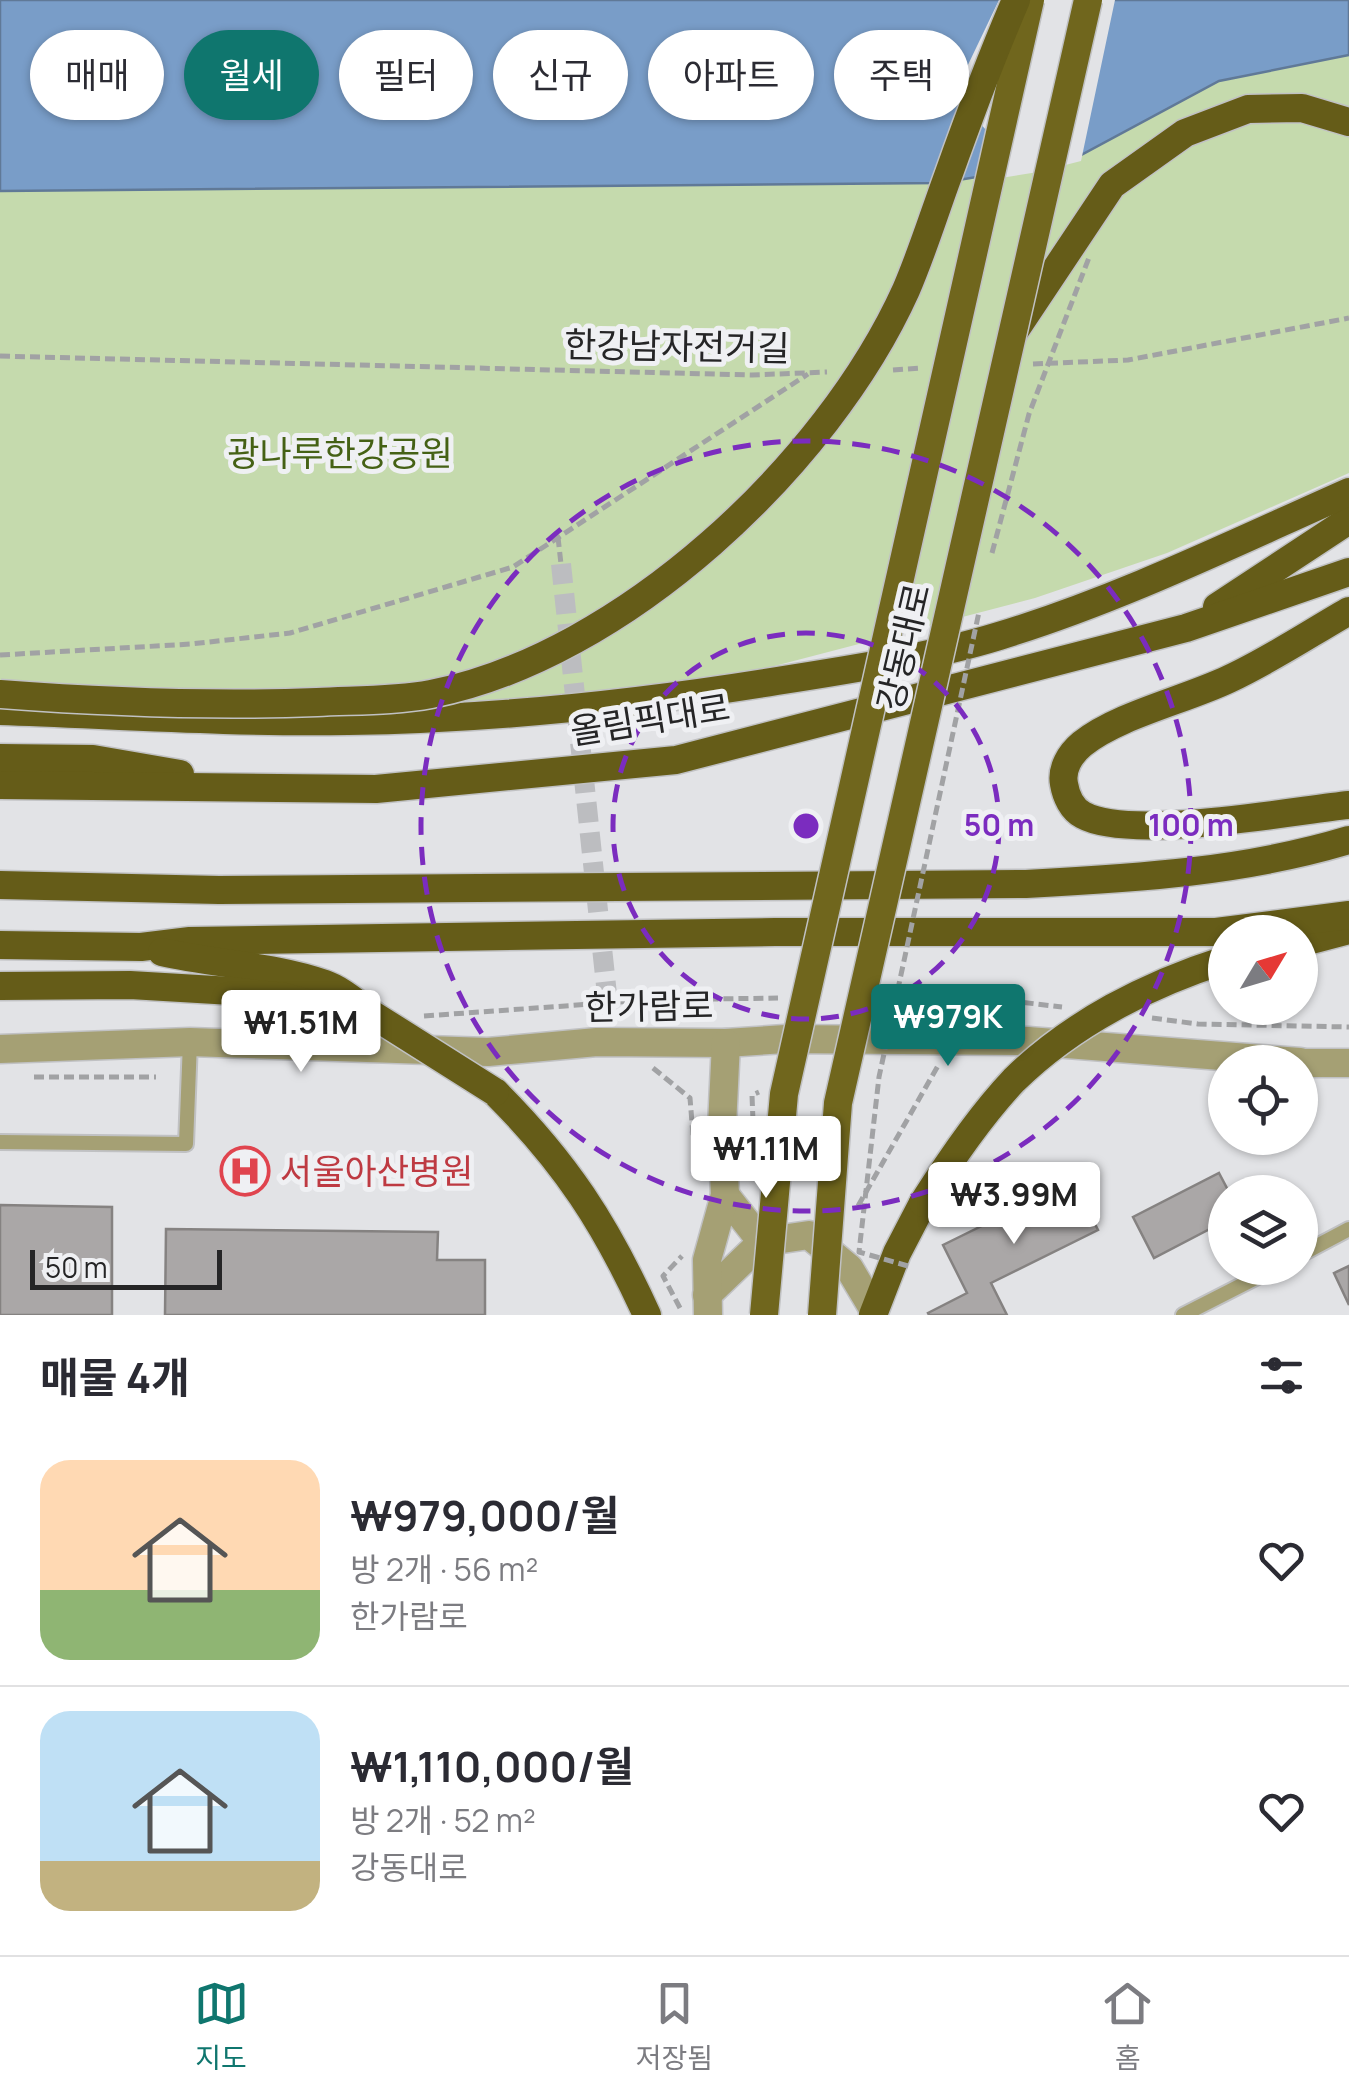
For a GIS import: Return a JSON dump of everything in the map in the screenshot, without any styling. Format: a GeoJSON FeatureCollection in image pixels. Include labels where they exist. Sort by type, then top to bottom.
{"type":"FeatureCollection","features":[{"type":"Feature","properties":{"kind":"highway"},"geometry":{"type":"LineString","coordinates":[[0,694],[109,702],[278,703],[430,694],[536,658],[664,580],[750,509],[789,468],[870,358],[906,290],[1016,0]]}},
{"type":"Feature","properties":{"kind":"highway"},"geometry":{"type":"LineString","coordinates":[[1012,336],[1112,185],[1185,133],[1248,109],[1302,108],[1349,122]]}},
{"type":"Feature","properties":{"kind":"highway"},"geometry":{"type":"LineString","coordinates":[[0,711],[265,721],[435,718],[551,709],[835,672],[994,638],[1123,592],[1349,492]]}},
{"type":"Feature","properties":{"kind":"highway"},"geometry":{"type":"LineString","coordinates":[[1186,628],[1349,520]]}},
{"type":"Feature","properties":{"kind":"highway","name":"올림픽대로"},"geometry":{"type":"LineString","coordinates":[[0,785],[376,789],[676,760],[1186,628],[1349,572]]}},
{"type":"Feature","properties":{"kind":"highway"},"geometry":{"type":"LineString","coordinates":[[1349,611],[1230,679],[1102,732],[1080,745],[1062,775],[1070,804],[1081,814],[1122,825],[1157,826],[1349,805]]}},
{"type":"Feature","properties":{"kind":"highway"},"geometry":{"type":"LineString","coordinates":[[278,703],[435,718]]}},
{"type":"Feature","properties":{"kind":"highway"},"geometry":{"type":"LineString","coordinates":[[0,758],[93,758],[260,788]]}},
{"type":"Feature","properties":{"kind":"highway"},"geometry":{"type":"LineString","coordinates":[[0,885],[219,890],[1026,884],[1238,867],[1349,840]]}},
{"type":"Feature","properties":{"kind":"highway"},"geometry":{"type":"LineString","coordinates":[[0,945],[141,947],[209,940],[716,933],[1198,932],[1349,914]]}},
{"type":"Feature","properties":{"kind":"highway"},"geometry":{"type":"LineString","coordinates":[[1318,938],[1349,930]]}},
{"type":"Feature","properties":{"kind":"highway"},"geometry":{"type":"LineString","coordinates":[[141,947],[329,985],[494,1092],[562,1164],[583,1194],[647,1315]]}},
{"type":"Feature","properties":{"kind":"highway"},"geometry":{"type":"LineString","coordinates":[[874,1312],[896,1253],[922,1203],[982,1118],[1015,1080],[1053,1047],[1138,994],[1208,965]]}},
{"type":"Feature","properties":{"kind":"highway"},"geometry":{"type":"LineString","coordinates":[[0,986],[130,984],[232,991],[373,1014]]}},
{"type":"Feature","properties":{"kind":"main road","name":"강동대로"},"geometry":{"type":"LineString","coordinates":[[764,1315],[784,1094],[1030,0]]}},
{"type":"Feature","properties":{"kind":"main road","name":"강동대로"},"geometry":{"type":"LineString","coordinates":[[822,1315],[838,1103],[1088,0]]}},
{"type":"Feature","properties":{"kind":"street","name":"한가람로"},"geometry":{"type":"LineString","coordinates":[[0,1049],[190,1042],[488,1052],[597,1042],[786,1039],[1028,1041],[1208,1055]]}},
{"type":"Feature","properties":{"kind":"street"},"geometry":{"type":"LineString","coordinates":[[708,1305],[707,1260],[725,1195],[722,1126],[726,1042]]}},
{"type":"Feature","properties":{"kind":"street","name":"한가람로"},"geometry":{"type":"LineString","coordinates":[[1318,1063],[1349,1064]]}},
{"type":"Feature","properties":{"kind":"street"},"geometry":{"type":"LineString","coordinates":[[725,1195],[762,1242]]}},
{"type":"Feature","properties":{"kind":"street"},"geometry":{"type":"LineString","coordinates":[[708,1305],[762,1242],[809,1236],[848,1268],[874,1312]]}},
{"type":"Feature","properties":{"kind":"lane"},"geometry":{"type":"LineString","coordinates":[[0,1142],[186,1144],[190,1042]]}},
{"type":"Feature","properties":{"kind":"lane"},"geometry":{"type":"LineString","coordinates":[[1318,1246],[1349,1230]]}},
{"type":"Feature","properties":{"kind":"lane"},"geometry":{"type":"LineString","coordinates":[[1183,1315],[1242,1285]]}},
{"type":"Feature","properties":{"kind":"path"},"geometry":{"type":"LineString","coordinates":[[990,564],[1029,414],[1090,255]]}},
{"type":"Feature","properties":{"kind":"path"},"geometry":{"type":"LineString","coordinates":[[1029,364],[1128,360],[1349,318]]}},
{"type":"Feature","properties":{"kind":"path","name":"한강남자전거길"},"geometry":{"type":"LineString","coordinates":[[0,356],[752,375],[830,372]]}},
{"type":"Feature","properties":{"kind":"path"},"geometry":{"type":"LineString","coordinates":[[890,370],[930,368]]}},
{"type":"Feature","properties":{"kind":"path"},"geometry":{"type":"LineString","coordinates":[[0,655],[290,634],[512,567],[811,373]]}},
{"type":"Feature","properties":{"kind":"path"},"geometry":{"type":"LineString","coordinates":[[558,537],[561,564]]}},
{"type":"Feature","properties":{"kind":"path"},"geometry":{"type":"LineString","coordinates":[[908,1266],[860,1252],[867,1171],[878,1077],[981,602]]}},
{"type":"Feature","properties":{"kind":"path"},"geometry":{"type":"LineString","coordinates":[[1141,1016],[1198,1024],[1349,1027]]}},
{"type":"Feature","properties":{"kind":"path"},"geometry":{"type":"LineString","coordinates":[[648,1064],[690,1098],[694,1138]]}},
{"type":"Feature","properties":{"kind":"path"},"geometry":{"type":"LineString","coordinates":[[19,1076],[156,1077]]}},
{"type":"Feature","properties":{"kind":"path"},"geometry":{"type":"LineString","coordinates":[[684,1315],[663,1276],[690,1249]]}},
{"type":"Feature","properties":{"kind":"green space","name":"광나루한강공원"},"geometry":{"type":"Polygon","coordinates":[[[1349,55],[1349,473],[1167,553],[1035,598],[744,674],[545,708],[0,702],[0,191],[940,183],[1081,155],[1219,81],[1349,55]]]}},
{"type":"Feature","properties":{"kind":"water"},"geometry":{"type":"Polygon","coordinates":[[[0,0],[1349,0],[1349,55],[1219,81],[1081,155],[1038,167],[940,183],[0,191],[0,0]]]}},
{"type":"Feature","properties":{"kind":"pier"},"geometry":{"type":"Polygon","coordinates":[[[999,0],[1115,0],[1081,161],[976,182],[986,130],[969,111],[969,63],[999,0]]]}},
{"type":"Feature","properties":{"kind":"building"},"geometry":{"type":"Polygon","coordinates":[[[1208,1179],[1208,1230],[1154,1258],[1133,1217],[1208,1179]]]}},
{"type":"Feature","properties":{"kind":"building"},"geometry":{"type":"Polygon","coordinates":[[[1073,1181],[1098,1230],[991,1283],[1007,1315],[929,1315],[967,1293],[943,1245],[1073,1181]]]}},
{"type":"Feature","properties":{"kind":"building"},"geometry":{"type":"Polygon","coordinates":[[[0,1205],[112,1207],[112,1315],[0,1315],[0,1205]]]}},
{"type":"Feature","properties":{"kind":"building"},"geometry":{"type":"Polygon","coordinates":[[[166,1229],[438,1232],[437,1260],[485,1260],[485,1315],[165,1315],[166,1229]]]}},
{"type":"Feature","properties":{"kind":"building"},"geometry":{"type":"Polygon","coordinates":[[[1349,1266],[1349,1305],[1334,1273],[1349,1266]]]}},
{"type":"Feature","properties":{"kind":"tunnel"},"geometry":{"type":"LineString","coordinates":[[561,564],[608,1004]]}},
{"type":"Feature","properties":{"kind":"place","name":"서울아산병원"},"geometry":{"type":"Point","coordinates":[245,1171]}}]}
